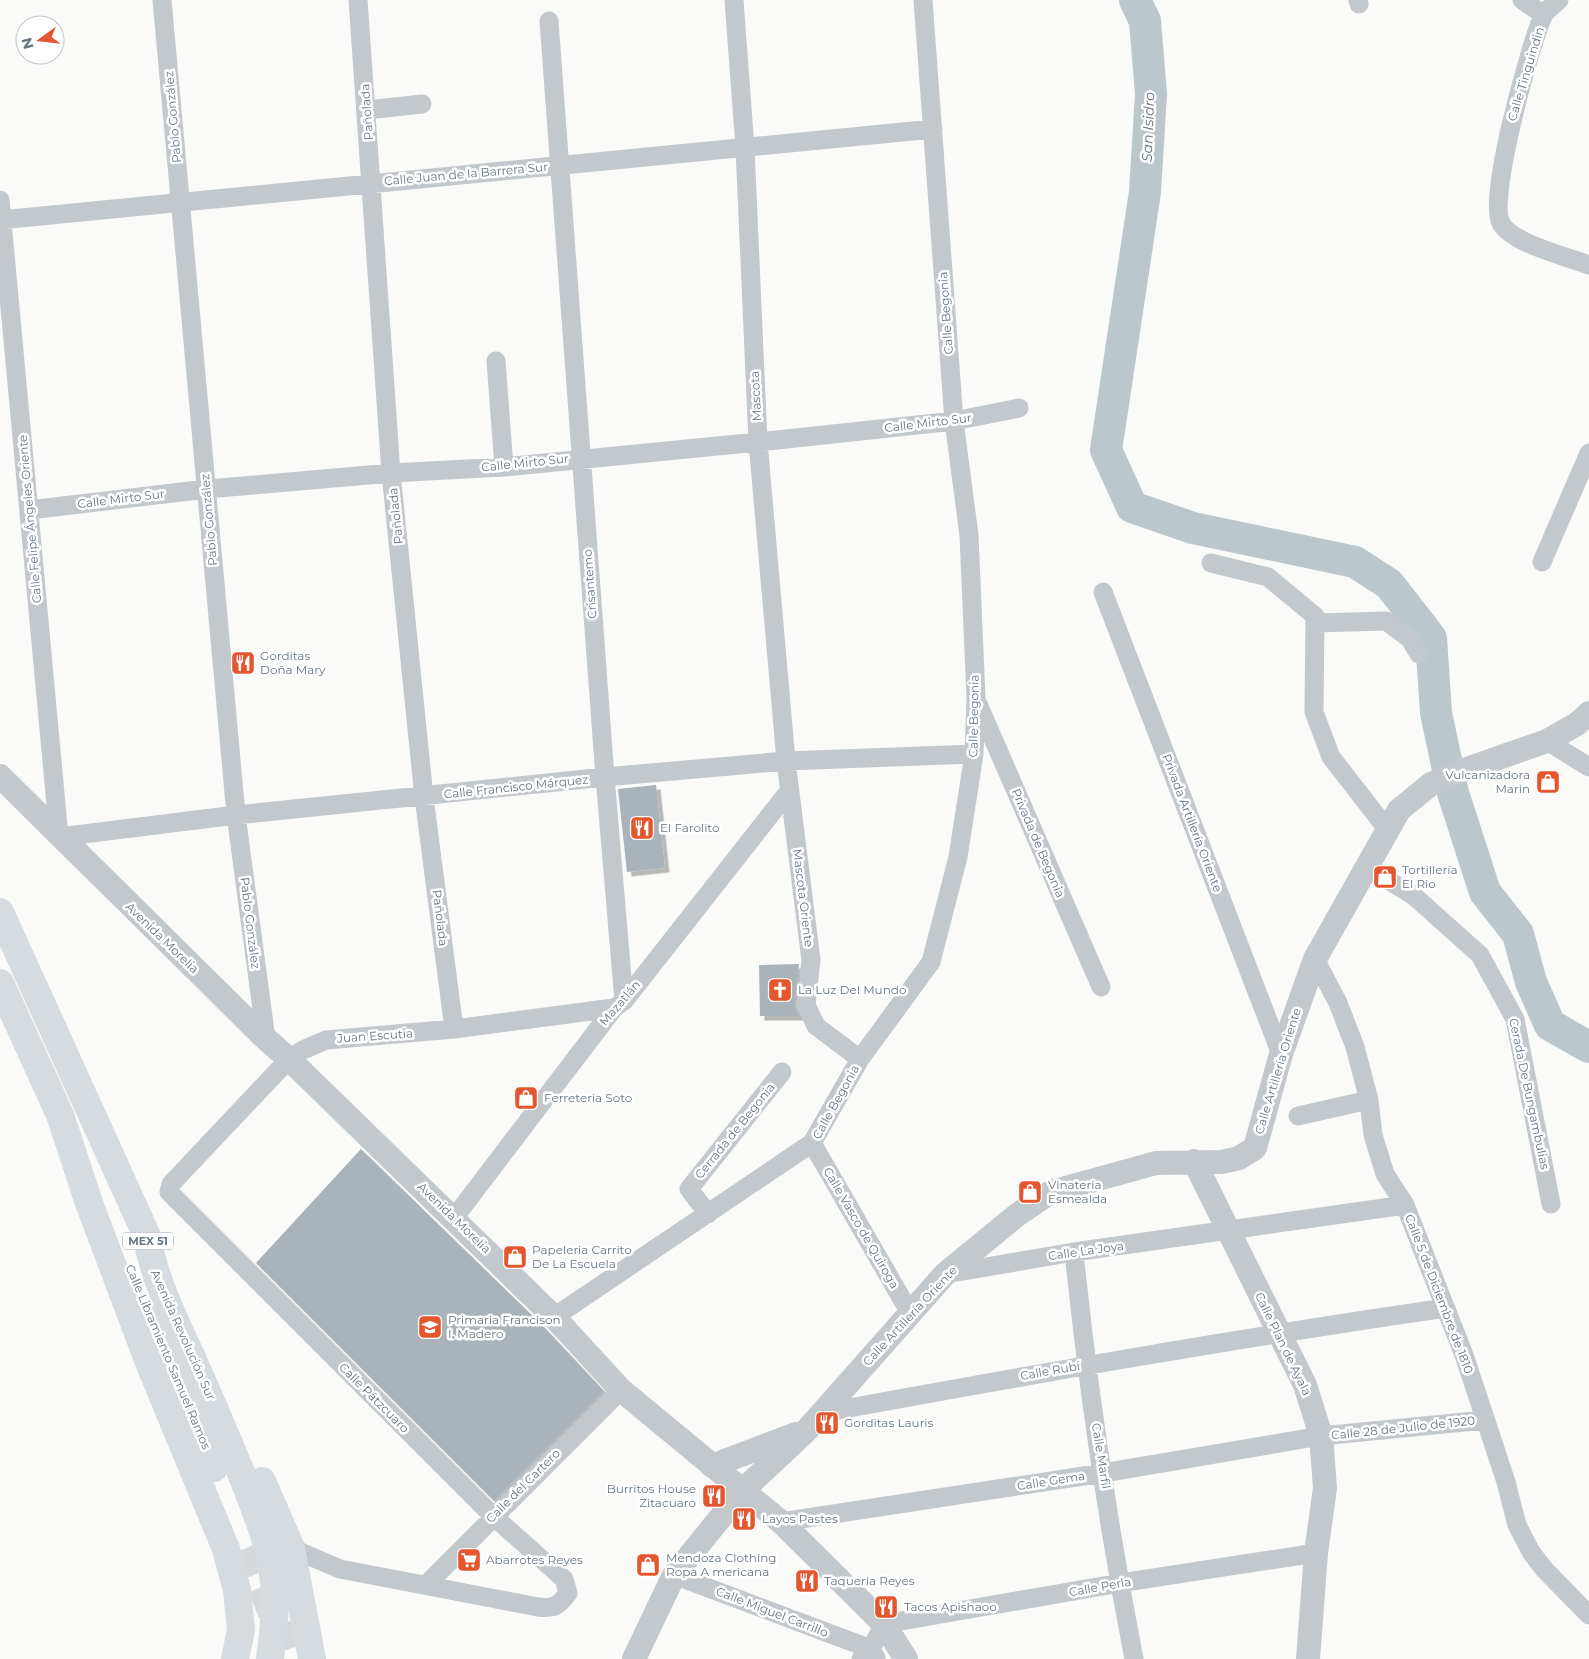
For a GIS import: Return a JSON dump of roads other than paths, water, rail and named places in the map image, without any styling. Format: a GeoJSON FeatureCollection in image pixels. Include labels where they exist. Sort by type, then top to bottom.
{"type":"FeatureCollection","features":[{"type":"Feature","properties":{"kind":"main road","name":"Avenida Revolución Sur"},"geometry":{"type":"LineString","coordinates":[[0,912],[146,1234],[152,1265],[168,1306],[226,1434],[256,1513],[273,1578],[274,1636],[282,1656]]}},
{"type":"Feature","properties":{"kind":"main road","name":"MEX 51"},"geometry":{"type":"LineString","coordinates":[[0,983],[60,1115],[89,1204],[147,1356],[226,1549],[237,1590],[241,1630],[235,1659]]}},
{"type":"Feature","properties":{"kind":"main road","name":"Calle Libramiento Samuel Ramos"},"geometry":{"type":"LineString","coordinates":[[60,1115],[69,1125],[84,1155],[246,1548]]}},
{"type":"Feature","properties":{"kind":"main road"},"geometry":{"type":"LineString","coordinates":[[146,1234],[163,1250],[292,1548],[312,1659]]}},
{"type":"Feature","properties":{"kind":"street","name":"Pablo González"},"geometry":{"type":"LineString","coordinates":[[162,0],[236,815],[266,1040]]}},
{"type":"Feature","properties":{"kind":"street","name":"Pañolada"},"geometry":{"type":"LineString","coordinates":[[358,0],[391,472],[424,797],[454,1029]]}},
{"type":"Feature","properties":{"kind":"street","name":"Mascota"},"geometry":{"type":"LineString","coordinates":[[734,0],[744,148],[758,442],[790,791]]}},
{"type":"Feature","properties":{"kind":"street","name":"Calle Begonia"},"geometry":{"type":"LineString","coordinates":[[554,1317],[812,1143],[860,1059],[932,962],[958,857],[974,754],[976,698],[969,535],[954,421],[923,0]]}},
{"type":"Feature","properties":{"kind":"street"},"geometry":{"type":"LineString","coordinates":[[1522,0],[1544,15],[1559,0]]}},
{"type":"Feature","properties":{"kind":"street","name":"Calle Tinguindin"},"geometry":{"type":"LineString","coordinates":[[1544,15],[1512,117],[1497,205],[1500,223],[1516,237],[1589,265]]}},
{"type":"Feature","properties":{"kind":"street","name":"Crisantemo"},"geometry":{"type":"LineString","coordinates":[[549,21],[558,166],[605,778],[619,1005]]}},
{"type":"Feature","properties":{"kind":"street"},"geometry":{"type":"LineString","coordinates":[[367,110],[422,104]]}},
{"type":"Feature","properties":{"kind":"street","name":"Calle Juan de la Barrera Sur"},"geometry":{"type":"LineString","coordinates":[[1,220],[933,129]]}},
{"type":"Feature","properties":{"kind":"street","name":"Calle Felipe Ángeles Oriente"},"geometry":{"type":"LineString","coordinates":[[0,200],[60,837]]}},
{"type":"Feature","properties":{"kind":"street"},"geometry":{"type":"LineString","coordinates":[[496,361],[504,467]]}},
{"type":"Feature","properties":{"kind":"street","name":"Calle Mirto Sur"},"geometry":{"type":"LineString","coordinates":[[29,510],[207,489],[391,472],[504,467],[758,442],[954,421],[1019,408]]}},
{"type":"Feature","properties":{"kind":"street"},"geometry":{"type":"LineString","coordinates":[[1542,562],[1589,453]]}},
{"type":"Feature","properties":{"kind":"street"},"geometry":{"type":"LineString","coordinates":[[1211,563],[1268,578],[1315,616],[1314,712],[1331,757],[1393,819]]}},
{"type":"Feature","properties":{"kind":"street","name":"Privada Artillería Oriente"},"geometry":{"type":"LineString","coordinates":[[1103,592],[1281,1054]]}},
{"type":"Feature","properties":{"kind":"street"},"geometry":{"type":"LineString","coordinates":[[1315,624],[1386,621],[1410,639],[1418,654]]}},
{"type":"Feature","properties":{"kind":"street","name":"Privada de Begonia"},"geometry":{"type":"LineString","coordinates":[[976,698],[1100,987]]}},
{"type":"Feature","properties":{"kind":"street","name":"Calle Artillería Oriente"},"geometry":{"type":"LineString","coordinates":[[634,1659],[674,1575],[742,1491],[815,1422],[945,1274],[1017,1215],[1052,1192],[1156,1163],[1222,1162],[1239,1158],[1255,1148],[1281,1054],[1315,959],[1393,819],[1431,784],[1461,770],[1547,741],[1577,724],[1589,713]]}},
{"type":"Feature","properties":{"kind":"street"},"geometry":{"type":"LineString","coordinates":[[1547,741],[1589,767]]}},
{"type":"Feature","properties":{"kind":"street","name":"Calle Francisco Márquez"},"geometry":{"type":"LineString","coordinates":[[60,837],[236,815],[786,761],[974,754]]}},
{"type":"Feature","properties":{"kind":"street","name":"Avenida Morelia"},"geometry":{"type":"LineString","coordinates":[[0,776],[266,1040],[289,1059],[454,1218],[554,1317],[621,1390],[781,1522],[884,1624],[906,1659]]}},
{"type":"Feature","properties":{"kind":"street","name":"Mascota Oriente"},"geometry":{"type":"LineString","coordinates":[[790,791],[811,960],[806,1005],[816,1026],[860,1059]]}},
{"type":"Feature","properties":{"kind":"street","name":"Mazatlán"},"geometry":{"type":"LineString","coordinates":[[454,1218],[619,1005],[790,791]]}},
{"type":"Feature","properties":{"kind":"street","name":"Cerada De Bungambulias"},"geometry":{"type":"LineString","coordinates":[[1367,867],[1414,896],[1480,956],[1502,995],[1515,1019],[1551,1204]]}},
{"type":"Feature","properties":{"kind":"street","name":"Calle 5 de Diciembre de 1810"},"geometry":{"type":"LineString","coordinates":[[1315,959],[1338,1003],[1355,1047],[1369,1100],[1373,1134],[1385,1174],[1405,1205],[1446,1308],[1506,1482],[1517,1525],[1544,1569],[1589,1615]]}},
{"type":"Feature","properties":{"kind":"street","name":"Juan Escutia"},"geometry":{"type":"LineString","coordinates":[[169,1192],[171,1184],[289,1059],[303,1050],[326,1040],[454,1029],[619,1005]]}},
{"type":"Feature","properties":{"kind":"street","name":"Cerrada de Begonia"},"geometry":{"type":"LineString","coordinates":[[708,1214],[689,1189],[782,1072]]}},
{"type":"Feature","properties":{"kind":"street"},"geometry":{"type":"LineString","coordinates":[[1298,1116],[1369,1100]]}},
{"type":"Feature","properties":{"kind":"street","name":"Calle Vasco de Quiroga"},"geometry":{"type":"LineString","coordinates":[[812,1143],[910,1313]]}},
{"type":"Feature","properties":{"kind":"street","name":"Calle Plan de Ayala"},"geometry":{"type":"LineString","coordinates":[[1194,1161],[1305,1385],[1321,1436],[1325,1488],[1316,1553],[1308,1659]]}},
{"type":"Feature","properties":{"kind":"street","name":"Calle Pátzcuaro"},"geometry":{"type":"LineString","coordinates":[[169,1192],[493,1516],[564,1579],[568,1593],[560,1604],[548,1608],[427,1584]]}},
{"type":"Feature","properties":{"kind":"street","name":"Calle La Joya"},"geometry":{"type":"LineString","coordinates":[[945,1274],[1074,1252],[1228,1232],[1405,1205]]}},
{"type":"Feature","properties":{"kind":"street","name":"Calle Marfil"},"geometry":{"type":"LineString","coordinates":[[1074,1252],[1086,1364],[1120,1583],[1134,1659]]}},
{"type":"Feature","properties":{"kind":"street","name":"Calle Rubí"},"geometry":{"type":"LineString","coordinates":[[815,1422],[1086,1364],[1278,1332],[1446,1308]]}},
{"type":"Feature","properties":{"kind":"street","name":"Calle del Cartero"},"geometry":{"type":"LineString","coordinates":[[427,1584],[621,1390]]}},
{"type":"Feature","properties":{"kind":"street","name":"Calle 28 de Julio de 1920"},"geometry":{"type":"LineString","coordinates":[[1321,1436],[1485,1420]]}},
{"type":"Feature","properties":{"kind":"street"},"geometry":{"type":"LineString","coordinates":[[712,1466],[815,1422]]}},
{"type":"Feature","properties":{"kind":"street","name":"Calle Gema"},"geometry":{"type":"LineString","coordinates":[[781,1522],[1104,1473],[1321,1436]]}},
{"type":"Feature","properties":{"kind":"street"},"geometry":{"type":"LineString","coordinates":[[292,1548],[340,1569],[427,1584]]}},
{"type":"Feature","properties":{"kind":"street","name":"Calle Perla"},"geometry":{"type":"LineString","coordinates":[[884,1624],[1120,1583],[1316,1553]]}},
{"type":"Feature","properties":{"kind":"street","name":"Calle Miguel Carrillo"},"geometry":{"type":"LineString","coordinates":[[674,1575],[870,1656]]}},
{"type":"Feature","properties":{"kind":"street"},"geometry":{"type":"LineString","coordinates":[[870,1656],[884,1624]]}},
{"type":"Feature","properties":{"kind":"waterway","name":"San Isidro"},"geometry":{"type":"LineString","coordinates":[[1135,0],[1145,21],[1151,94],[1145,192],[1106,450],[1132,507],[1193,528],[1355,562],[1389,584],[1431,638],[1436,713],[1453,793],[1485,892],[1518,934],[1531,982],[1550,1025],[1589,1047]]}},
{"type":"Feature","properties":{"kind":"tunnel"},"geometry":{"type":"LineString","coordinates":[[246,1548],[287,1650]]}},
{"type":"Feature","properties":{"kind":"place","name":"Gorditas Doña Mary"},"geometry":{"type":"Point","coordinates":[243,663]}},
{"type":"Feature","properties":{"kind":"place","name":"Vulcanizadora Marin"},"geometry":{"type":"Point","coordinates":[1548,782]}},
{"type":"Feature","properties":{"kind":"place","name":"El Farolito"},"geometry":{"type":"Point","coordinates":[642,828]}},
{"type":"Feature","properties":{"kind":"place","name":"Tortillería El Rio"},"geometry":{"type":"Point","coordinates":[1385,877]}},
{"type":"Feature","properties":{"kind":"place","name":"La Luz Del Mundo"},"geometry":{"type":"Point","coordinates":[780,990]}},
{"type":"Feature","properties":{"kind":"place","name":"Ferreteria Soto"},"geometry":{"type":"Point","coordinates":[526,1098]}},
{"type":"Feature","properties":{"kind":"place","name":"Vinateria Esmealda"},"geometry":{"type":"Point","coordinates":[1030,1192]}},
{"type":"Feature","properties":{"kind":"place","name":"Papeleria Carrito De La Escuela"},"geometry":{"type":"Point","coordinates":[515,1257]}},
{"type":"Feature","properties":{"kind":"place","name":"Primaria Francison I. Madero"},"geometry":{"type":"Point","coordinates":[430,1327]}},
{"type":"Feature","properties":{"kind":"place","name":"Gorditas Lauris"},"geometry":{"type":"Point","coordinates":[827,1423]}},
{"type":"Feature","properties":{"kind":"place","name":"Burritos House Zitacuaro"},"geometry":{"type":"Point","coordinates":[714,1496]}},
{"type":"Feature","properties":{"kind":"place","name":"Layos Pastes"},"geometry":{"type":"Point","coordinates":[744,1519]}},
{"type":"Feature","properties":{"kind":"place","name":"Abarrotes Reyes"},"geometry":{"type":"Point","coordinates":[469,1560]}},
{"type":"Feature","properties":{"kind":"place","name":"Mendoza Clothing Ropa A mericana"},"geometry":{"type":"Point","coordinates":[648,1565]}},
{"type":"Feature","properties":{"kind":"place","name":"Taqueria Reyes"},"geometry":{"type":"Point","coordinates":[807,1581]}},
{"type":"Feature","properties":{"kind":"place","name":"Tacos Apishaoo"},"geometry":{"type":"Point","coordinates":[886,1607]}}]}
